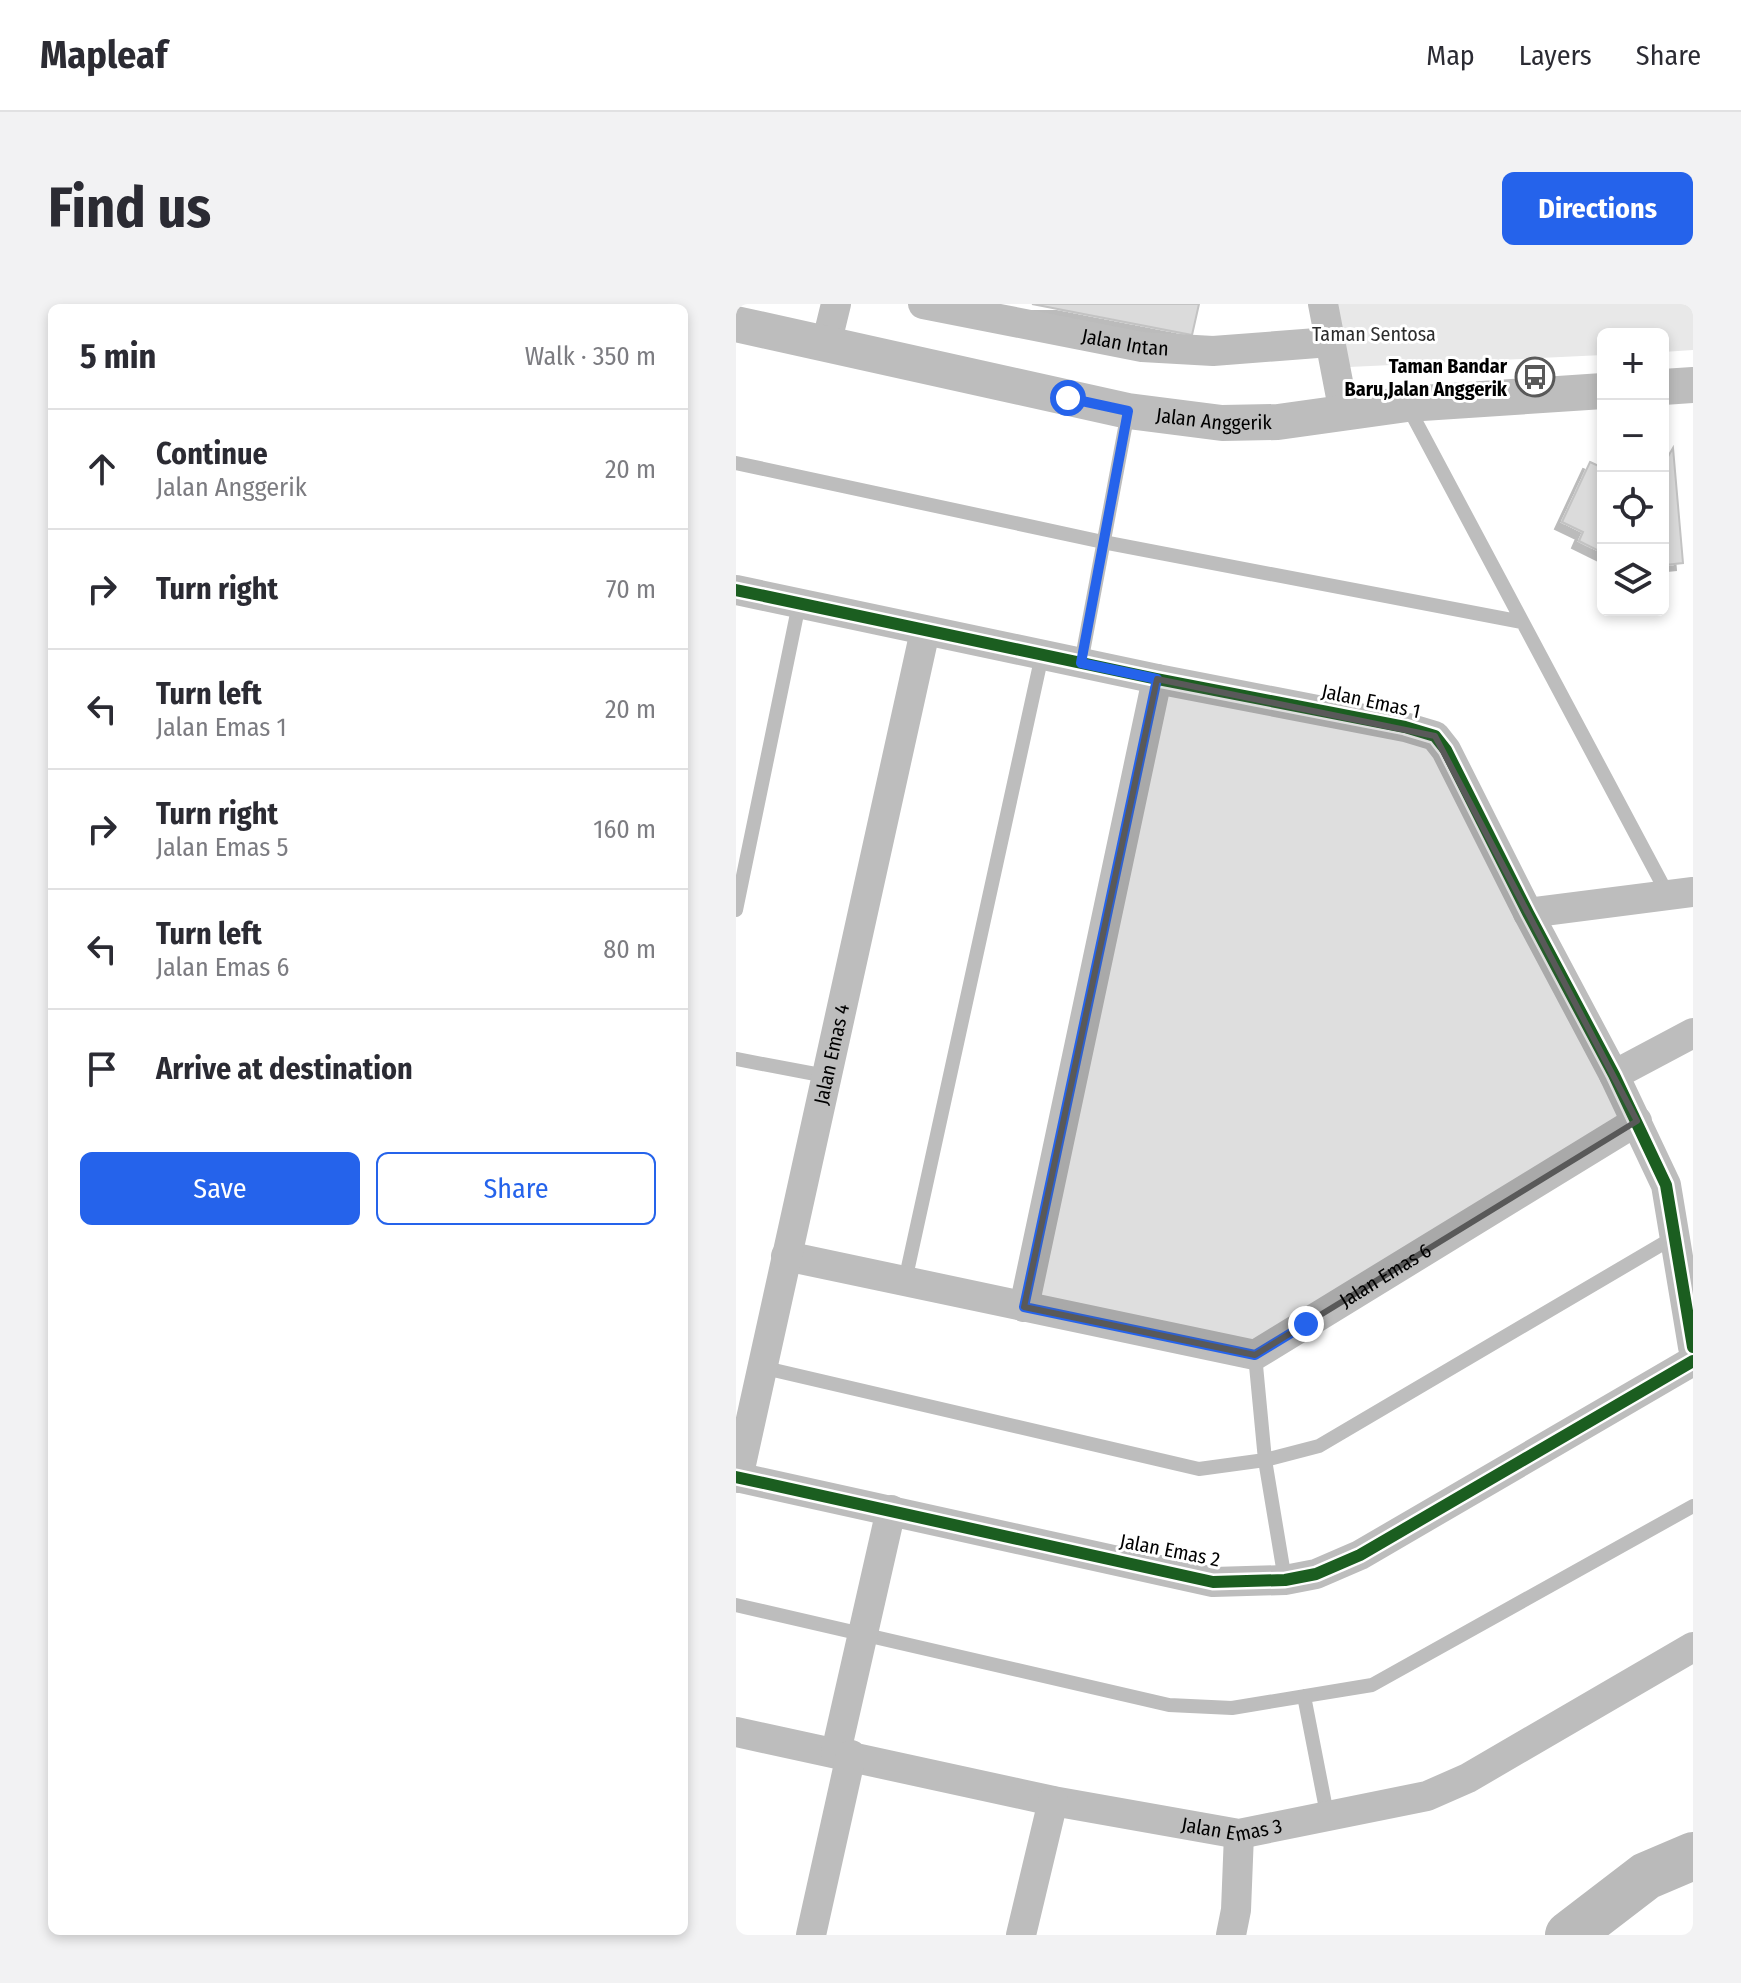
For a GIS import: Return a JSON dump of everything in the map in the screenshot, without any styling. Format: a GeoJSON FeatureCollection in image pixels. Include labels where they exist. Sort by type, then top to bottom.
{"type":"FeatureCollection","features":[{"type":"Feature","properties":{"kind":"street"},"geometry":{"type":"LineString","coordinates":[[826,345],[836,304]]}},
{"type":"Feature","properties":{"kind":"street","name":"Jalan Intan"},"geometry":{"type":"LineString","coordinates":[[923,304],[1142,347],[1213,351],[1330,342]]}},
{"type":"Feature","properties":{"kind":"street"},"geometry":{"type":"LineString","coordinates":[[1323,304],[1344,413]]}},
{"type":"Feature","properties":{"kind":"street","name":"Jalan Anggerik"},"geometry":{"type":"LineString","coordinates":[[736,324],[1128,411],[1222,423],[1278,422],[1407,404],[1597,391]]}},
{"type":"Feature","properties":{"kind":"street"},"geometry":{"type":"LineString","coordinates":[[1669,387],[1693,385]]}},
{"type":"Feature","properties":{"kind":"street","name":"Jalan Emas 1"},"geometry":{"type":"LineString","coordinates":[[736,590],[1157,679],[1405,727],[1435,736],[1446,750],[1614,1075],[1666,1185],[1693,1347]]}},
{"type":"Feature","properties":{"kind":"street","name":"Jalan Emas 4"},"geometry":{"type":"LineString","coordinates":[[737,1478],[925,631]]}},
{"type":"Feature","properties":{"kind":"street"},"geometry":{"type":"LineString","coordinates":[[1024,1307],[1157,679]]}},
{"type":"Feature","properties":{"kind":"street"},"geometry":{"type":"LineString","coordinates":[[1528,913],[1681,893]]}},
{"type":"Feature","properties":{"kind":"street"},"geometry":{"type":"LineString","coordinates":[[1614,1075],[1693,1033]]}},
{"type":"Feature","properties":{"kind":"street","name":"Jalan Emas 6"},"geometry":{"type":"LineString","coordinates":[[1255,1355],[1637,1121]]}},
{"type":"Feature","properties":{"kind":"street"},"geometry":{"type":"LineString","coordinates":[[786,1256],[1255,1355]]}},
{"type":"Feature","properties":{"kind":"street","name":"Jalan Emas 2"},"geometry":{"type":"LineString","coordinates":[[737,1478],[1213,1582],[1285,1580],[1316,1574],[1360,1555],[1693,1361]]}},
{"type":"Feature","properties":{"kind":"street"},"geometry":{"type":"LineString","coordinates":[[811,1935],[864,1633],[891,1510]]}},
{"type":"Feature","properties":{"kind":"street","name":"Jalan Emas 3"},"geometry":{"type":"LineString","coordinates":[[736,1732],[1053,1801],[1239,1834],[1427,1796],[1468,1778],[1693,1647]]}},
{"type":"Feature","properties":{"kind":"street"},"geometry":{"type":"LineString","coordinates":[[1021,1935],[1053,1801]]}},
{"type":"Feature","properties":{"kind":"street"},"geometry":{"type":"LineString","coordinates":[[1231,1935],[1236,1910],[1239,1834]]}},
{"type":"Feature","properties":{"kind":"lane"},"geometry":{"type":"LineString","coordinates":[[1407,404],[1522,622],[1681,893]]}},
{"type":"Feature","properties":{"kind":"lane"},"geometry":{"type":"LineString","coordinates":[[1081,663],[1128,411]]}},
{"type":"Feature","properties":{"kind":"lane"},"geometry":{"type":"LineString","coordinates":[[736,463],[1103,542],[1522,622]]}},
{"type":"Feature","properties":{"kind":"lane"},"geometry":{"type":"LineString","coordinates":[[736,910],[799,604]]}},
{"type":"Feature","properties":{"kind":"lane"},"geometry":{"type":"LineString","coordinates":[[905,1281],[1042,655]]}},
{"type":"Feature","properties":{"kind":"lane"},"geometry":{"type":"LineString","coordinates":[[736,1059],[826,1076]]}},
{"type":"Feature","properties":{"kind":"lane"},"geometry":{"type":"LineString","coordinates":[[761,1367],[1199,1469],[1265,1460],[1319,1446],[1676,1235]]}},
{"type":"Feature","properties":{"kind":"lane"},"geometry":{"type":"LineString","coordinates":[[1255,1355],[1265,1460],[1285,1580]]}},
{"type":"Feature","properties":{"kind":"lane"},"geometry":{"type":"LineString","coordinates":[[736,1605],[1169,1705],[1232,1708],[1372,1685],[1693,1506]]}},
{"type":"Feature","properties":{"kind":"lane"},"geometry":{"type":"LineString","coordinates":[[1304,1696],[1327,1814]]}},
{"type":"Feature","properties":{"kind":"highlighted area"},"geometry":{"type":"Polygon","coordinates":[[[1157,679],[1435,736],[1637,1121],[1255,1355],[1024,1307],[1157,679]]]}},
{"type":"Feature","properties":{"kind":"green space","name":"Taman Sentosa"},"geometry":{"type":"Polygon","coordinates":[[[1337,304],[1693,304],[1693,350],[1669,352],[1669,328],[1597,328],[1597,355],[1349,367],[1337,304]]]}},
{"type":"Feature","properties":{"kind":"building"},"geometry":{"type":"Polygon","coordinates":[[[1032,304],[1199,304],[1192,335],[1032,304]]]}},
{"type":"Feature","properties":{"kind":"building"},"geometry":{"type":"Polygon","coordinates":[[[1673,448],[1683,563],[1669,565],[1669,472],[1669,455],[1673,448]]]}},
{"type":"Feature","properties":{"kind":"building"},"geometry":{"type":"Polygon","coordinates":[[[1590,462],[1597,465],[1597,550],[1579,541],[1583,532],[1562,522],[1590,462]]]}},
{"type":"Feature","properties":{"kind":"waterway"},"geometry":{"type":"LineString","coordinates":[[1569,1935],[1646,1876],[1693,1856]]}},
{"type":"Feature","properties":{"kind":"cycle path"},"geometry":{"type":"LineString","coordinates":[[736,590],[1157,679],[1405,727],[1435,736],[1446,750],[1614,1075],[1666,1185],[1693,1347]]}},
{"type":"Feature","properties":{"kind":"cycle path"},"geometry":{"type":"LineString","coordinates":[[736,1477],[1213,1582],[1285,1580],[1316,1574],[1360,1555],[1693,1361]]}},
{"type":"Feature","properties":{"kind":"place","name":"Taman Bandar Baru,Jalan Anggerik"},"geometry":{"type":"Point","coordinates":[1535,377]}},
{"type":"Feature","properties":{"kind":"route"},"geometry":{"type":"LineString","coordinates":[[1068,398],[1128,411],[1081,663],[1157,679],[1024,1307],[1255,1355],[1306,1324]]}}]}
